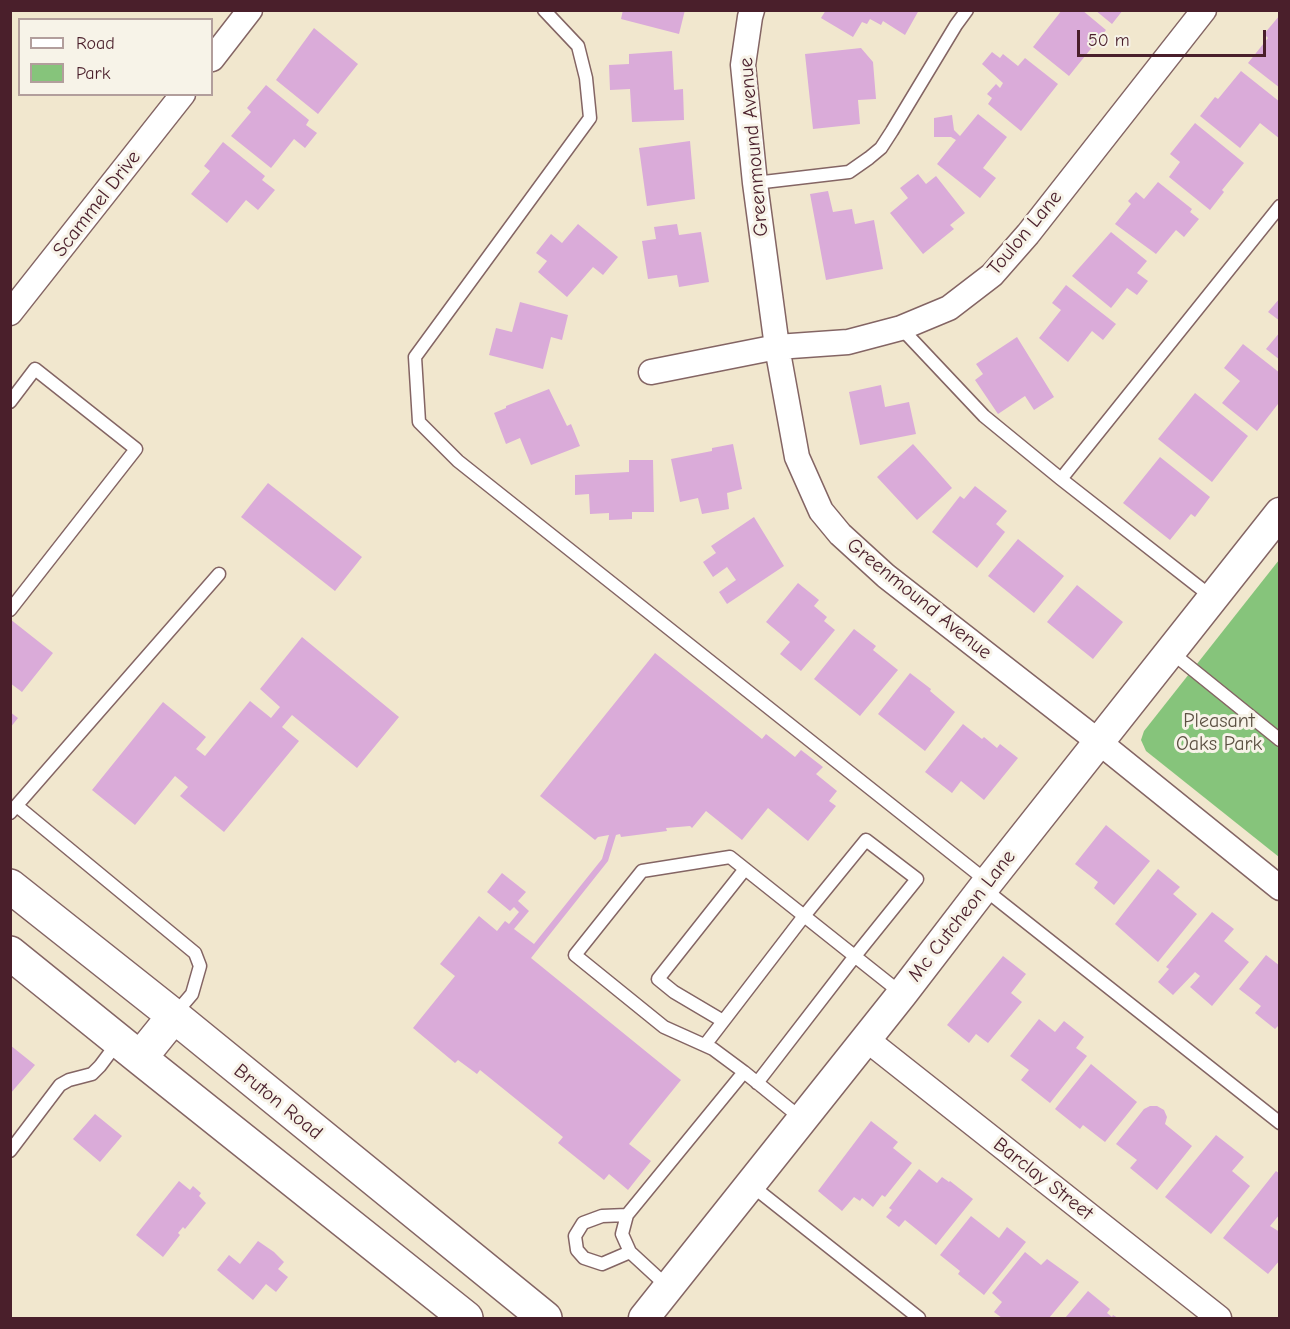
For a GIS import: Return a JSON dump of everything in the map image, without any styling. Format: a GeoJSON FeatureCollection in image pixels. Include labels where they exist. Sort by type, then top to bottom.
{"type":"FeatureCollection","features":[{"type":"Feature","properties":{"kind":"main road","name":"Bruton Road"},"geometry":{"type":"LineString","coordinates":[[10,886],[174,1016],[545,1318]]}},
{"type":"Feature","properties":{"kind":"main road"},"geometry":{"type":"LineString","coordinates":[[10,953],[466,1318]]}},
{"type":"Feature","properties":{"kind":"main road"},"geometry":{"type":"LineString","coordinates":[[129,1050],[174,1016]]}},
{"type":"Feature","properties":{"kind":"street"},"geometry":{"type":"LineString","coordinates":[[213,58],[250,10]]}},
{"type":"Feature","properties":{"kind":"street","name":"Greenmound Avenue"},"geometry":{"type":"LineString","coordinates":[[753,10],[743,65],[755,183],[777,347],[797,457],[821,510],[840,534],[886,576],[1099,742],[1280,888]]}},
{"type":"Feature","properties":{"kind":"street","name":"Toulon Lane"},"geometry":{"type":"LineString","coordinates":[[651,372],[777,347],[848,342],[902,328],[949,308],[992,275],[1028,234],[1204,10]]}},
{"type":"Feature","properties":{"kind":"street","name":"Scammel Drive"},"geometry":{"type":"LineString","coordinates":[[10,313],[181,96]]}},
{"type":"Feature","properties":{"kind":"street","name":"Mc Cutcheon Lane"},"geometry":{"type":"LineString","coordinates":[[644,1318],[1280,513]]}},
{"type":"Feature","properties":{"kind":"street","name":"Barclay Street"},"geometry":{"type":"LineString","coordinates":[[866,1039],[1219,1318]]}},
{"type":"Feature","properties":{"kind":"lane"},"geometry":{"type":"LineString","coordinates":[[544,10],[578,46],[586,78],[590,118],[415,357],[419,422],[458,461],[1280,1123]]}},
{"type":"Feature","properties":{"kind":"lane"},"geometry":{"type":"LineString","coordinates":[[755,183],[849,172],[869,158],[881,148],[967,10]]}},
{"type":"Feature","properties":{"kind":"lane"},"geometry":{"type":"LineString","coordinates":[[1061,479],[1280,206]]}},
{"type":"Feature","properties":{"kind":"lane"},"geometry":{"type":"LineString","coordinates":[[902,328],[984,416],[1213,598]]}},
{"type":"Feature","properties":{"kind":"lane"},"geometry":{"type":"LineString","coordinates":[[10,402],[35,369],[136,449],[10,610]]}},
{"type":"Feature","properties":{"kind":"lane"},"geometry":{"type":"LineString","coordinates":[[174,1016],[192,994],[200,966],[195,953],[14,810],[219,574]]}},
{"type":"Feature","properties":{"kind":"lane"},"geometry":{"type":"LineString","coordinates":[[1170,652],[1280,740]]}},
{"type":"Feature","properties":{"kind":"lane"},"geometry":{"type":"LineString","coordinates":[[705,1045],[804,916],[866,840],[917,879],[757,1083]]}},
{"type":"Feature","properties":{"kind":"lane"},"geometry":{"type":"LineString","coordinates":[[802,1119],[712,1049],[664,1027],[575,955],[642,871],[730,857],[902,994]]}},
{"type":"Feature","properties":{"kind":"lane"},"geometry":{"type":"LineString","coordinates":[[723,1021],[674,992],[658,979],[745,870]]}},
{"type":"Feature","properties":{"kind":"lane"},"geometry":{"type":"LineString","coordinates":[[10,1151],[60,1085],[69,1080],[92,1074],[100,1066],[129,1050]]}},
{"type":"Feature","properties":{"kind":"lane"},"geometry":{"type":"LineString","coordinates":[[668,1287],[630,1252],[622,1234],[627,1215],[744,1072]]}},
{"type":"Feature","properties":{"kind":"lane"},"geometry":{"type":"LineString","coordinates":[[750,1185],[919,1318]]}},
{"type":"Feature","properties":{"kind":"lane"},"geometry":{"type":"LineString","coordinates":[[627,1215],[602,1216],[583,1223],[575,1236],[577,1250],[584,1258],[602,1264],[630,1252]]}},
{"type":"Feature","properties":{"kind":"green space","name":"Pleasant Oaks Park"},"geometry":{"type":"Polygon","coordinates":[[[1279,560],[1279,857],[1146,751],[1141,740],[1144,731],[1279,560]]]}},
{"type":"Feature","properties":{"kind":"building"},"geometry":{"type":"Polygon","coordinates":[[[623,10],[685,10],[679,34],[621,19],[623,10]]]}},
{"type":"Feature","properties":{"kind":"building"},"geometry":{"type":"Polygon","coordinates":[[[826,10],[919,10],[905,35],[883,21],[881,25],[870,19],[867,24],[862,22],[853,37],[821,18],[826,10]]]}},
{"type":"Feature","properties":{"kind":"building"},"geometry":{"type":"Polygon","coordinates":[[[1062,10],[1082,10],[1106,30],[1069,76],[1033,47],[1062,10]]]}},
{"type":"Feature","properties":{"kind":"building"},"geometry":{"type":"Polygon","coordinates":[[[1095,10],[1123,10],[1112,24],[1095,10]]]}},
{"type":"Feature","properties":{"kind":"building"},"geometry":{"type":"Polygon","coordinates":[[[1280,15],[1280,88],[1248,63],[1268,38],[1264,34],[1280,15]]]}},
{"type":"Feature","properties":{"kind":"building"},"geometry":{"type":"Polygon","coordinates":[[[314,28],[358,64],[318,114],[276,80],[314,28]]]}},
{"type":"Feature","properties":{"kind":"building"},"geometry":{"type":"Polygon","coordinates":[[[861,48],[873,62],[876,99],[858,100],[860,124],[813,129],[805,54],[861,48]]]}},
{"type":"Feature","properties":{"kind":"building"},"geometry":{"type":"Polygon","coordinates":[[[672,51],[674,90],[683,89],[684,120],[632,122],[630,89],[610,90],[609,65],[629,64],[629,54],[672,51]]]}},
{"type":"Feature","properties":{"kind":"building"},"geometry":{"type":"Polygon","coordinates":[[[992,52],[1000,58],[1003,54],[1018,66],[1025,58],[1058,84],[1021,131],[988,104],[992,98],[987,94],[996,84],[1000,88],[1003,83],[982,64],[992,52]]]}},
{"type":"Feature","properties":{"kind":"building"},"geometry":{"type":"Polygon","coordinates":[[[1241,71],[1280,102],[1280,139],[1260,123],[1240,148],[1200,116],[1215,97],[1218,99],[1241,71]]]}},
{"type":"Feature","properties":{"kind":"building"},"geometry":{"type":"Polygon","coordinates":[[[266,85],[309,120],[306,125],[317,133],[305,148],[294,139],[271,168],[231,136],[251,112],[247,108],[266,85]]]}},
{"type":"Feature","properties":{"kind":"building"},"geometry":{"type":"Polygon","coordinates":[[[978,114],[1007,137],[983,168],[996,178],[980,198],[937,164],[956,140],[951,137],[934,137],[934,118],[952,115],[954,130],[960,136],[978,114]]]}},
{"type":"Feature","properties":{"kind":"building"},"geometry":{"type":"Polygon","coordinates":[[[1195,123],[1244,163],[1222,190],[1224,192],[1210,210],[1169,177],[1180,162],[1170,154],[1195,123]]]}},
{"type":"Feature","properties":{"kind":"building"},"geometry":{"type":"Polygon","coordinates":[[[690,141],[695,199],[647,206],[639,148],[690,141]]]}},
{"type":"Feature","properties":{"kind":"building"},"geometry":{"type":"Polygon","coordinates":[[[223,142],[265,176],[262,180],[275,190],[258,210],[246,200],[227,223],[191,194],[210,171],[204,166],[223,142]]]}},
{"type":"Feature","properties":{"kind":"building"},"geometry":{"type":"Polygon","coordinates":[[[918,174],[926,184],[936,176],[965,213],[950,225],[954,229],[923,254],[890,213],[908,198],[900,188],[918,174]]]}},
{"type":"Feature","properties":{"kind":"building"},"geometry":{"type":"Polygon","coordinates":[[[1158,182],[1192,209],[1190,212],[1199,219],[1184,237],[1176,230],[1156,254],[1115,224],[1131,204],[1128,201],[1136,192],[1144,199],[1158,182]]]}},
{"type":"Feature","properties":{"kind":"building"},"geometry":{"type":"Polygon","coordinates":[[[828,191],[833,212],[852,209],[855,224],[874,220],[883,269],[826,280],[810,194],[828,191]]]}},
{"type":"Feature","properties":{"kind":"building"},"geometry":{"type":"Polygon","coordinates":[[[578,224],[618,257],[603,275],[593,267],[567,297],[538,272],[547,261],[536,253],[551,234],[562,243],[578,224]]]}},
{"type":"Feature","properties":{"kind":"building"},"geometry":{"type":"Polygon","coordinates":[[[677,224],[679,235],[701,232],[709,282],[679,287],[677,275],[648,279],[642,241],[656,239],[654,227],[677,224]]]}},
{"type":"Feature","properties":{"kind":"building"},"geometry":{"type":"Polygon","coordinates":[[[1111,232],[1147,261],[1137,273],[1148,281],[1137,295],[1127,288],[1111,308],[1072,276],[1111,232]]]}},
{"type":"Feature","properties":{"kind":"building"},"geometry":{"type":"Polygon","coordinates":[[[1066,285],[1116,324],[1103,340],[1092,331],[1068,362],[1039,338],[1061,310],[1052,303],[1066,285]]]}},
{"type":"Feature","properties":{"kind":"building"},"geometry":{"type":"Polygon","coordinates":[[[1280,298],[1280,321],[1268,312],[1280,298]]]}},
{"type":"Feature","properties":{"kind":"building"},"geometry":{"type":"Polygon","coordinates":[[[520,302],[568,315],[562,340],[551,337],[543,369],[489,355],[496,328],[512,332],[520,302]]]}},
{"type":"Feature","properties":{"kind":"building"},"geometry":{"type":"Polygon","coordinates":[[[1280,332],[1280,360],[1266,349],[1280,332]]]}},
{"type":"Feature","properties":{"kind":"building"},"geometry":{"type":"Polygon","coordinates":[[[1017,337],[1054,397],[1034,410],[1025,396],[998,414],[975,380],[983,374],[976,364],[1017,337]]]}},
{"type":"Feature","properties":{"kind":"building"},"geometry":{"type":"Polygon","coordinates":[[[1243,344],[1280,373],[1280,406],[1278,404],[1257,431],[1222,403],[1240,381],[1224,368],[1243,344]]]}},
{"type":"Feature","properties":{"kind":"building"},"geometry":{"type":"Polygon","coordinates":[[[881,385],[885,407],[909,402],[916,434],[860,445],[849,392],[881,385]]]}},
{"type":"Feature","properties":{"kind":"building"},"geometry":{"type":"Polygon","coordinates":[[[549,389],[567,426],[571,424],[580,446],[531,465],[520,438],[506,444],[494,413],[549,389]]]}},
{"type":"Feature","properties":{"kind":"building"},"geometry":{"type":"Polygon","coordinates":[[[1195,393],[1248,436],[1212,482],[1158,439],[1195,393]]]}},
{"type":"Feature","properties":{"kind":"building"},"geometry":{"type":"Polygon","coordinates":[[[733,444],[742,489],[727,493],[729,509],[702,514],[698,498],[680,502],[671,459],[712,451],[712,448],[733,444]]]}},
{"type":"Feature","properties":{"kind":"building"},"geometry":{"type":"Polygon","coordinates":[[[913,444],[952,488],[917,520],[877,477],[913,444]]]}},
{"type":"Feature","properties":{"kind":"building"},"geometry":{"type":"Polygon","coordinates":[[[1160,457],[1210,497],[1195,517],[1191,514],[1170,540],[1123,503],[1160,457]]]}},
{"type":"Feature","properties":{"kind":"building"},"geometry":{"type":"Polygon","coordinates":[[[629,460],[653,460],[654,512],[632,512],[632,519],[609,520],[609,513],[590,514],[589,494],[575,495],[575,475],[629,472],[629,460]]]}},
{"type":"Feature","properties":{"kind":"building"},"geometry":{"type":"Polygon","coordinates":[[[268,483],[362,557],[335,591],[241,517],[268,483]]]}},
{"type":"Feature","properties":{"kind":"building"},"geometry":{"type":"Polygon","coordinates":[[[975,486],[1007,511],[996,524],[1005,532],[977,568],[932,532],[960,496],[964,499],[975,486]]]}},
{"type":"Feature","properties":{"kind":"building"},"geometry":{"type":"Polygon","coordinates":[[[754,517],[784,566],[727,604],[719,592],[736,580],[727,567],[713,577],[703,562],[716,553],[711,546],[754,517]]]}},
{"type":"Feature","properties":{"kind":"building"},"geometry":{"type":"Polygon","coordinates":[[[1018,539],[1064,576],[1034,613],[988,576],[1018,539]]]}},
{"type":"Feature","properties":{"kind":"building"},"geometry":{"type":"Polygon","coordinates":[[[798,583],[819,600],[814,606],[827,617],[824,621],[835,630],[801,671],[780,654],[790,642],[766,622],[798,583]]]}},
{"type":"Feature","properties":{"kind":"building"},"geometry":{"type":"Polygon","coordinates":[[[1077,585],[1123,622],[1093,659],[1047,622],[1077,585]]]}},
{"type":"Feature","properties":{"kind":"building"},"geometry":{"type":"Polygon","coordinates":[[[10,619],[53,653],[22,692],[10,683],[10,619]]]}},
{"type":"Feature","properties":{"kind":"building"},"geometry":{"type":"Polygon","coordinates":[[[854,629],[876,646],[873,650],[898,670],[860,716],[814,679],[854,629]]]}},
{"type":"Feature","properties":{"kind":"building"},"geometry":{"type":"Polygon","coordinates":[[[302,637],[399,717],[357,768],[292,715],[282,727],[299,741],[224,832],[180,796],[188,787],[175,776],[135,825],[92,790],[163,702],[206,737],[196,749],[205,756],[250,701],[271,718],[280,707],[260,689],[302,637]]]}},
{"type":"Feature","properties":{"kind":"building"},"geometry":{"type":"Polygon","coordinates":[[[655,653],[762,739],[766,734],[795,757],[801,750],[823,767],[816,774],[837,791],[829,801],[836,806],[808,841],[768,808],[742,840],[706,811],[692,828],[690,826],[666,828],[667,831],[621,837],[620,834],[616,835],[608,861],[531,958],[681,1080],[629,1144],[651,1161],[628,1190],[609,1174],[604,1180],[558,1143],[563,1137],[480,1070],[477,1074],[458,1060],[455,1063],[413,1028],[455,976],[440,964],[479,916],[497,931],[505,921],[509,924],[519,912],[514,907],[510,911],[487,892],[502,873],[526,892],[518,901],[529,911],[514,929],[534,944],[602,859],[609,835],[598,837],[595,840],[540,796],[655,653]]]}},
{"type":"Feature","properties":{"kind":"building"},"geometry":{"type":"Polygon","coordinates":[[[910,673],[955,712],[925,751],[878,714],[910,673]]]}},
{"type":"Feature","properties":{"kind":"building"},"geometry":{"type":"Polygon","coordinates":[[[10,712],[18,718],[10,728],[10,712]]]}},
{"type":"Feature","properties":{"kind":"building"},"geometry":{"type":"Polygon","coordinates":[[[963,724],[982,739],[984,737],[997,748],[1000,744],[1018,758],[984,800],[961,781],[952,793],[925,772],[963,724]]]}},
{"type":"Feature","properties":{"kind":"building"},"geometry":{"type":"Polygon","coordinates":[[[1106,825],[1150,861],[1114,905],[1094,888],[1098,882],[1075,864],[1106,825]]]}},
{"type":"Feature","properties":{"kind":"building"},"geometry":{"type":"Polygon","coordinates":[[[1158,869],[1180,887],[1173,894],[1197,914],[1158,962],[1115,924],[1158,869]]]}},
{"type":"Feature","properties":{"kind":"building"},"geometry":{"type":"Polygon","coordinates":[[[1212,912],[1234,929],[1224,941],[1249,962],[1212,1006],[1190,987],[1200,976],[1195,972],[1173,995],[1158,982],[1169,969],[1166,967],[1212,912]]]}},
{"type":"Feature","properties":{"kind":"building"},"geometry":{"type":"Polygon","coordinates":[[[1266,955],[1280,966],[1280,1024],[1275,1029],[1255,1013],[1261,1006],[1239,989],[1266,955]]]}},
{"type":"Feature","properties":{"kind":"building"},"geometry":{"type":"Polygon","coordinates":[[[1003,956],[1026,974],[1011,993],[1022,1002],[988,1043],[976,1034],[969,1043],[947,1025],[1003,956]]]}},
{"type":"Feature","properties":{"kind":"building"},"geometry":{"type":"Polygon","coordinates":[[[1039,1019],[1055,1032],[1064,1021],[1084,1037],[1076,1048],[1087,1056],[1050,1103],[1021,1080],[1029,1070],[1010,1056],[1039,1019]]]}},
{"type":"Feature","properties":{"kind":"building"},"geometry":{"type":"Polygon","coordinates":[[[10,1045],[35,1065],[10,1094],[10,1045]]]}},
{"type":"Feature","properties":{"kind":"building"},"geometry":{"type":"Polygon","coordinates":[[[1091,1064],[1137,1102],[1105,1142],[1083,1125],[1080,1129],[1055,1109],[1091,1064]]]}},
{"type":"Feature","properties":{"kind":"building"},"geometry":{"type":"Polygon","coordinates":[[[1157,1106],[1164,1110],[1167,1117],[1165,1124],[1192,1146],[1157,1190],[1130,1168],[1137,1160],[1116,1144],[1144,1109],[1157,1106]]]}},
{"type":"Feature","properties":{"kind":"building"},"geometry":{"type":"Polygon","coordinates":[[[95,1114],[122,1136],[100,1162],[73,1139],[95,1114]]]}},
{"type":"Feature","properties":{"kind":"building"},"geometry":{"type":"Polygon","coordinates":[[[871,1121],[898,1142],[893,1148],[912,1163],[885,1197],[882,1195],[873,1207],[862,1198],[860,1201],[854,1197],[842,1211],[818,1191],[871,1121]]]}},
{"type":"Feature","properties":{"kind":"building"},"geometry":{"type":"Polygon","coordinates":[[[1216,1135],[1244,1157],[1232,1171],[1250,1186],[1211,1234],[1165,1197],[1216,1135]]]}},
{"type":"Feature","properties":{"kind":"building"},"geometry":{"type":"Polygon","coordinates":[[[919,1169],[937,1183],[942,1177],[950,1181],[973,1199],[936,1245],[905,1220],[899,1227],[886,1217],[892,1210],[889,1208],[919,1169]]]}},
{"type":"Feature","properties":{"kind":"building"},"geometry":{"type":"Polygon","coordinates":[[[1276,1171],[1280,1174],[1280,1214],[1270,1226],[1280,1232],[1280,1260],[1268,1274],[1223,1238],[1276,1171]]]}},
{"type":"Feature","properties":{"kind":"building"},"geometry":{"type":"Polygon","coordinates":[[[179,1181],[190,1190],[193,1186],[201,1193],[199,1196],[206,1203],[185,1229],[183,1227],[178,1233],[180,1235],[163,1257],[136,1235],[179,1181]]]}},
{"type":"Feature","properties":{"kind":"building"},"geometry":{"type":"Polygon","coordinates":[[[971,1216],[999,1238],[1007,1227],[1026,1242],[984,1295],[958,1274],[960,1271],[940,1255],[971,1216]]]}},
{"type":"Feature","properties":{"kind":"building"},"geometry":{"type":"Polygon","coordinates":[[[258,1241],[284,1262],[278,1269],[288,1277],[276,1292],[266,1284],[253,1300],[217,1270],[229,1255],[240,1264],[258,1241]]]}},
{"type":"Feature","properties":{"kind":"building"},"geometry":{"type":"Polygon","coordinates":[[[1025,1252],[1041,1265],[1047,1259],[1079,1282],[1049,1318],[1002,1318],[994,1312],[1002,1302],[992,1293],[1025,1252]]]}},
{"type":"Feature","properties":{"kind":"building"},"geometry":{"type":"Polygon","coordinates":[[[1088,1291],[1110,1309],[1107,1313],[1118,1318],[1065,1318],[1088,1291]]]}}]}
